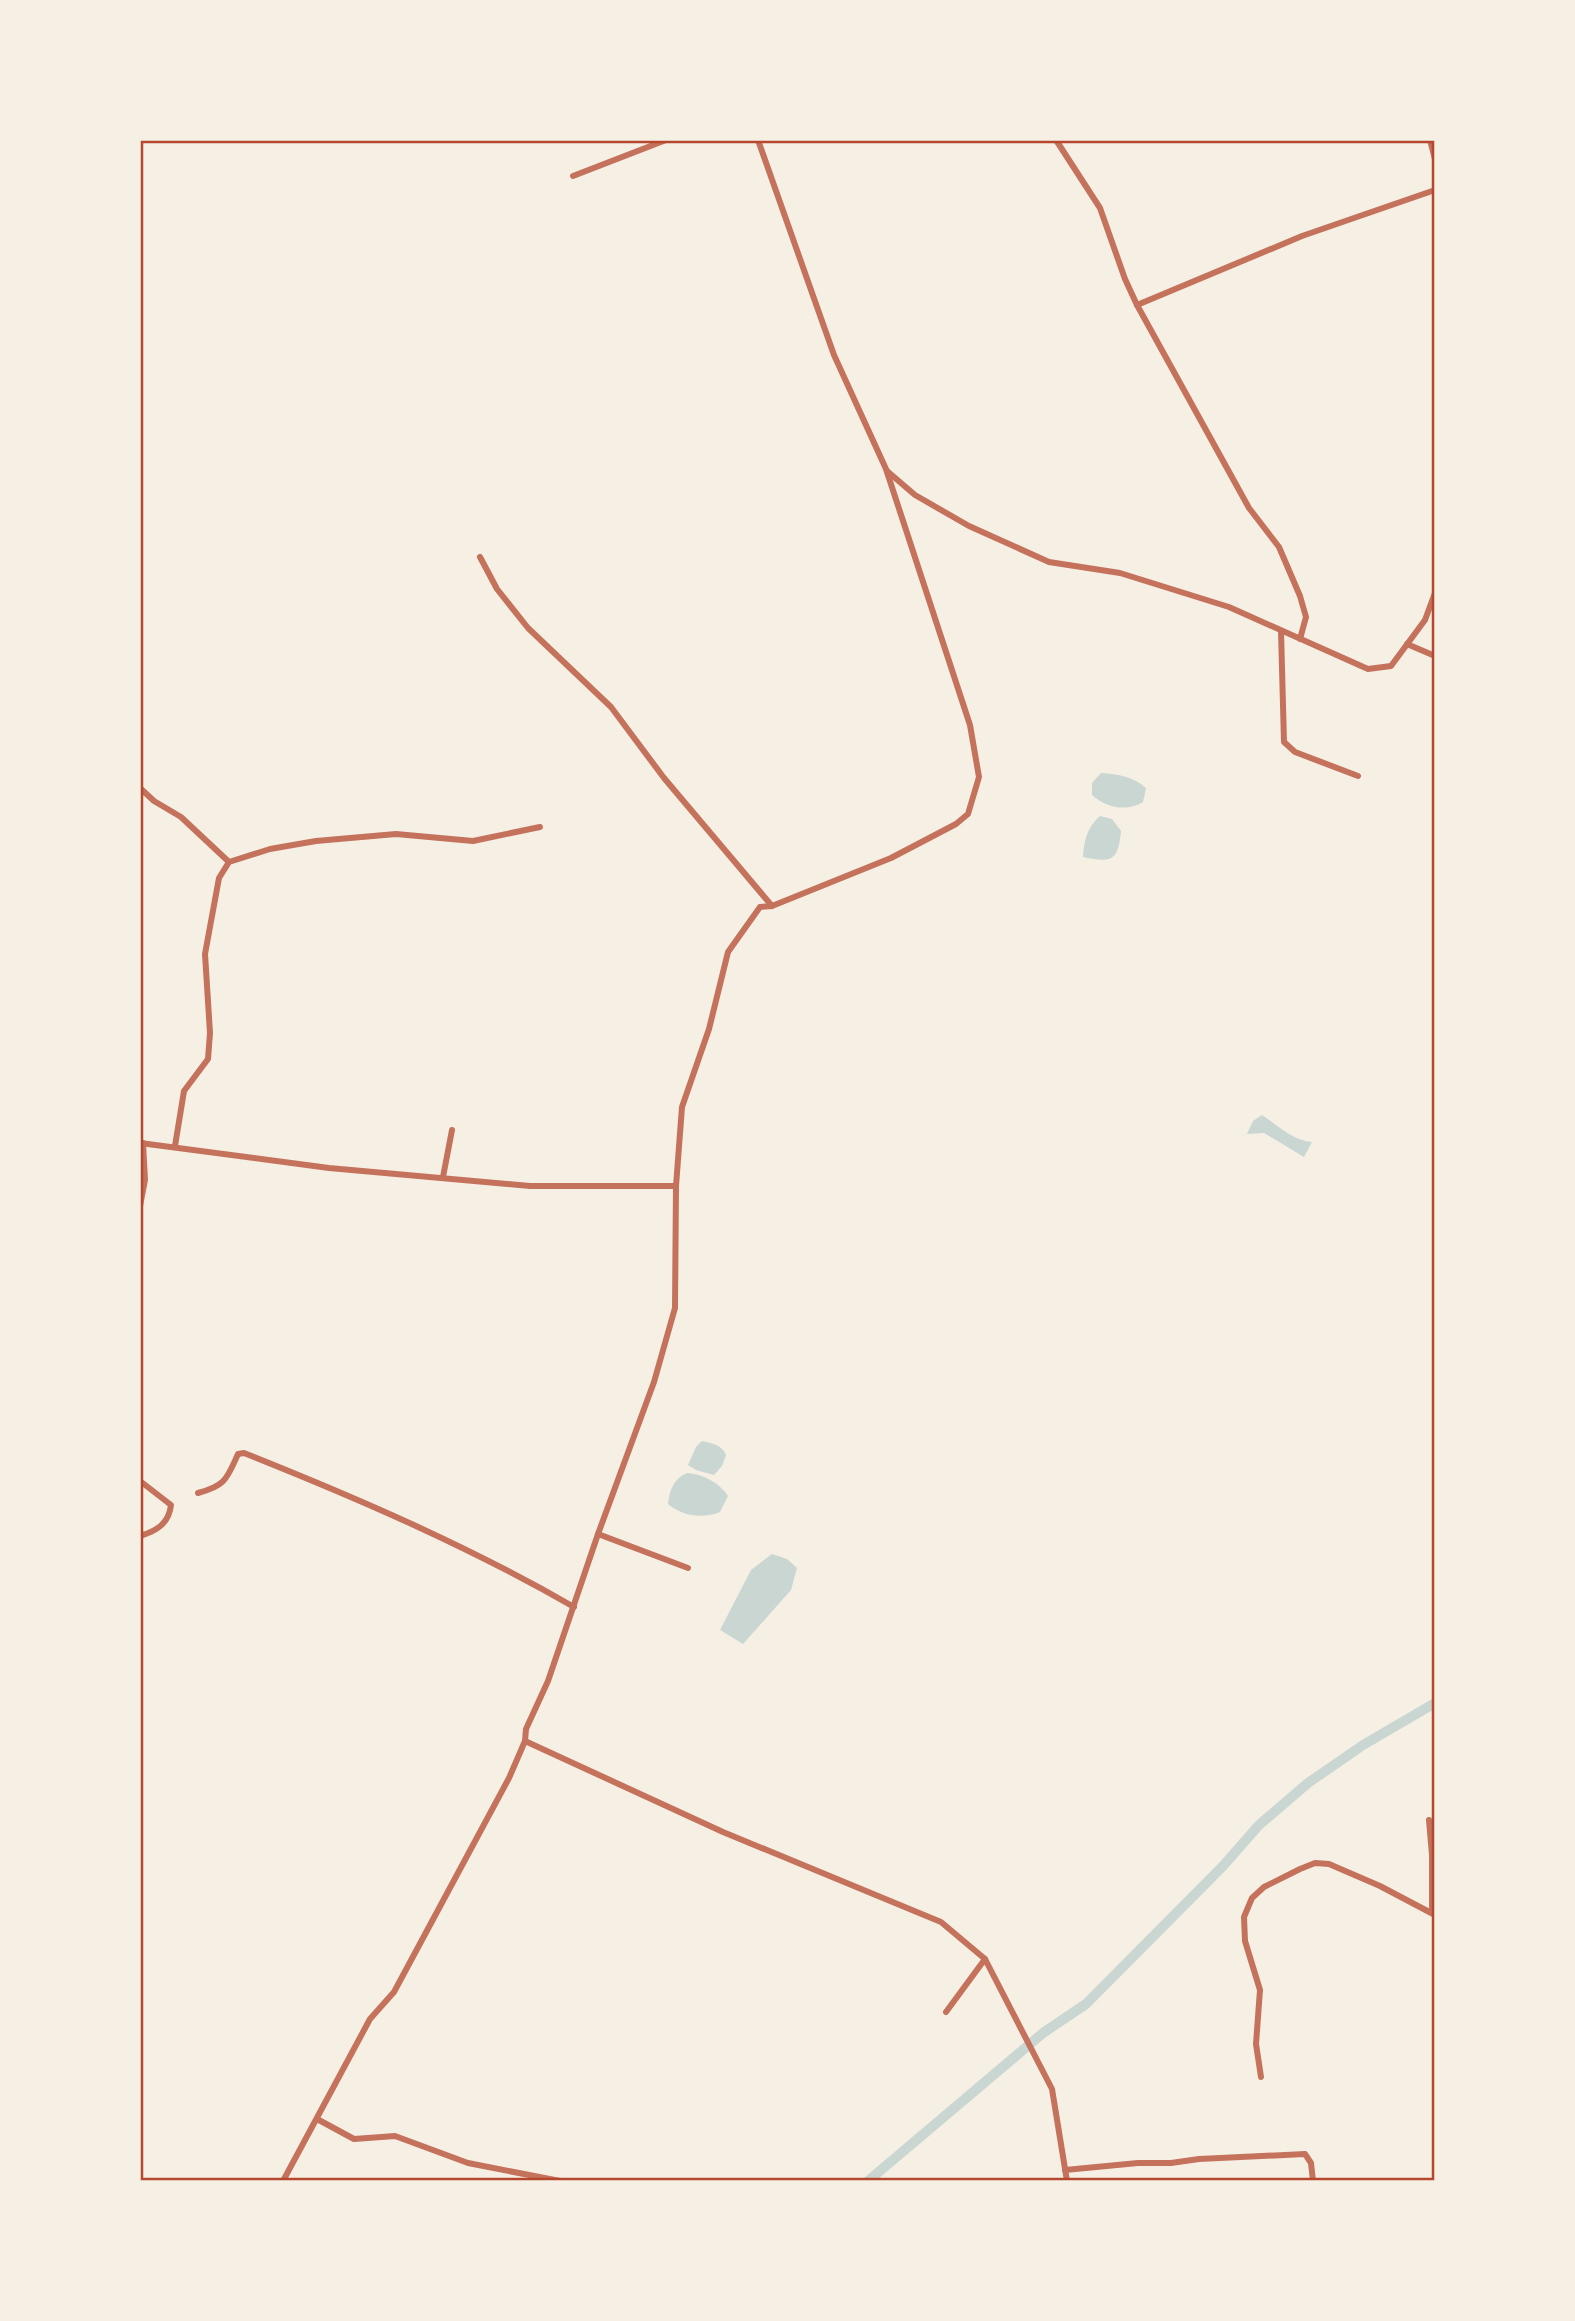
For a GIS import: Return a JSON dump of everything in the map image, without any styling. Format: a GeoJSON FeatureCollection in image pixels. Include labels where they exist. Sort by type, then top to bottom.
{"type":"FeatureCollection","features":[{"type":"Feature","properties":{"kind":"street"},"geometry":{"type":"LineString","coordinates":[[573,176],[666,140]]}},
{"type":"Feature","properties":{"kind":"street"},"geometry":{"type":"LineString","coordinates":[[283,2181],[370,2019],[401,1980],[509,1778],[525,1741],[526,1729],[548,1681],[654,1382],[675,1308],[676,1186],[682,1107],[709,1029],[728,952],[760,907],[772,906],[891,858],[956,824],[968,814],[979,776],[970,724],[886,469],[834,355],[758,140]]}},
{"type":"Feature","properties":{"kind":"street"},"geometry":{"type":"LineString","coordinates":[[1056,140],[1100,208],[1137,305],[1249,508],[1279,547],[1306,617],[1300,639]]}},
{"type":"Feature","properties":{"kind":"street"},"geometry":{"type":"LineString","coordinates":[[1430,140],[1435,159]]}},
{"type":"Feature","properties":{"kind":"street"},"geometry":{"type":"LineString","coordinates":[[1137,305],[1313,232],[1435,190]]}},
{"type":"Feature","properties":{"kind":"street"},"geometry":{"type":"LineString","coordinates":[[886,469],[915,495],[958,520],[1049,562],[1120,573],[1228,607],[1368,669],[1391,666],[1425,620],[1435,593]]}},
{"type":"Feature","properties":{"kind":"street"},"geometry":{"type":"LineString","coordinates":[[480,557],[497,589],[528,628],[611,707],[664,778],[772,906]]}},
{"type":"Feature","properties":{"kind":"street"},"geometry":{"type":"LineString","coordinates":[[1281,631],[1284,742],[1295,752],[1358,776]]}},
{"type":"Feature","properties":{"kind":"street"},"geometry":{"type":"LineString","coordinates":[[1407,644],[1435,656]]}},
{"type":"Feature","properties":{"kind":"street"},"geometry":{"type":"LineString","coordinates":[[140,788],[154,801],[181,817],[229,862]]}},
{"type":"Feature","properties":{"kind":"street"},"geometry":{"type":"LineString","coordinates":[[175,1146],[184,1091],[208,1059],[210,1033],[205,954],[219,878],[229,862],[270,849],[316,841],[397,834],[473,841],[540,828]]}},
{"type":"Feature","properties":{"kind":"street"},"geometry":{"type":"LineString","coordinates":[[443,1177],[452,1130]]}},
{"type":"Feature","properties":{"kind":"street"},"geometry":{"type":"LineString","coordinates":[[140,1206],[145,1180],[141,1143],[329,1168],[530,1186],[676,1186]]}},
{"type":"Feature","properties":{"kind":"street"},"geometry":{"type":"LineString","coordinates":[[198,1493],[221,1486],[238,1454],[244,1453],[371,1504],[512,1572],[574,1608]]}},
{"type":"Feature","properties":{"kind":"street"},"geometry":{"type":"LineString","coordinates":[[140,1481],[171,1505],[170,1515],[164,1524],[140,1535]]}},
{"type":"Feature","properties":{"kind":"street"},"geometry":{"type":"LineString","coordinates":[[598,1534],[688,1568]]}},
{"type":"Feature","properties":{"kind":"street"},"geometry":{"type":"LineString","coordinates":[[525,1741],[723,1832],[941,1922],[985,1959],[1052,2089],[1067,2181]]}},
{"type":"Feature","properties":{"kind":"street"},"geometry":{"type":"LineString","coordinates":[[1261,2077],[1256,2044],[1260,1990],[1245,1941],[1244,1917],[1252,1898],[1264,1887],[1300,1869],[1315,1863],[1329,1864],[1434,1914],[1429,1820]]}},
{"type":"Feature","properties":{"kind":"street"},"geometry":{"type":"LineString","coordinates":[[946,2012],[985,1959]]}},
{"type":"Feature","properties":{"kind":"street"},"geometry":{"type":"LineString","coordinates":[[317,2119],[354,2138],[395,2136],[468,2163],[560,2181]]}},
{"type":"Feature","properties":{"kind":"street"},"geometry":{"type":"LineString","coordinates":[[1065,2171],[1138,2163],[1305,2154],[1311,2163],[1314,2181]]}},
{"type":"Feature","properties":{"kind":"shaded area"},"geometry":{"type":"Polygon","coordinates":[[[1101,773],[1125,777],[1141,784],[1146,788],[1143,802],[1124,808],[1110,806],[1092,795],[1092,783],[1101,773]]]}},
{"type":"Feature","properties":{"kind":"shaded area"},"geometry":{"type":"Polygon","coordinates":[[[1100,816],[1112,819],[1121,831],[1118,849],[1112,858],[1101,860],[1083,857],[1087,835],[1100,816]]]}},
{"type":"Feature","properties":{"kind":"shaded area"},"geometry":{"type":"Polygon","coordinates":[[[1262,1115],[1291,1135],[1312,1142],[1304,1157],[1264,1133],[1247,1134],[1253,1121],[1262,1115]]]}},
{"type":"Feature","properties":{"kind":"shaded area"},"geometry":{"type":"Polygon","coordinates":[[[702,1441],[719,1447],[726,1455],[722,1466],[714,1475],[688,1465],[696,1447],[702,1441]]]}},
{"type":"Feature","properties":{"kind":"shaded area"},"geometry":{"type":"Polygon","coordinates":[[[687,1473],[710,1480],[724,1491],[728,1496],[720,1512],[692,1515],[668,1504],[673,1485],[687,1473]]]}},
{"type":"Feature","properties":{"kind":"shaded area"},"geometry":{"type":"Polygon","coordinates":[[[772,1554],[787,1559],[797,1568],[791,1590],[743,1644],[720,1630],[751,1570],[772,1554]]]}},
{"type":"Feature","properties":{"kind":"waterway"},"geometry":{"type":"LineString","coordinates":[[868,2181],[1043,2033],[1086,2004],[1223,1866],[1259,1825],[1308,1783],[1363,1745],[1435,1703]]}}]}
